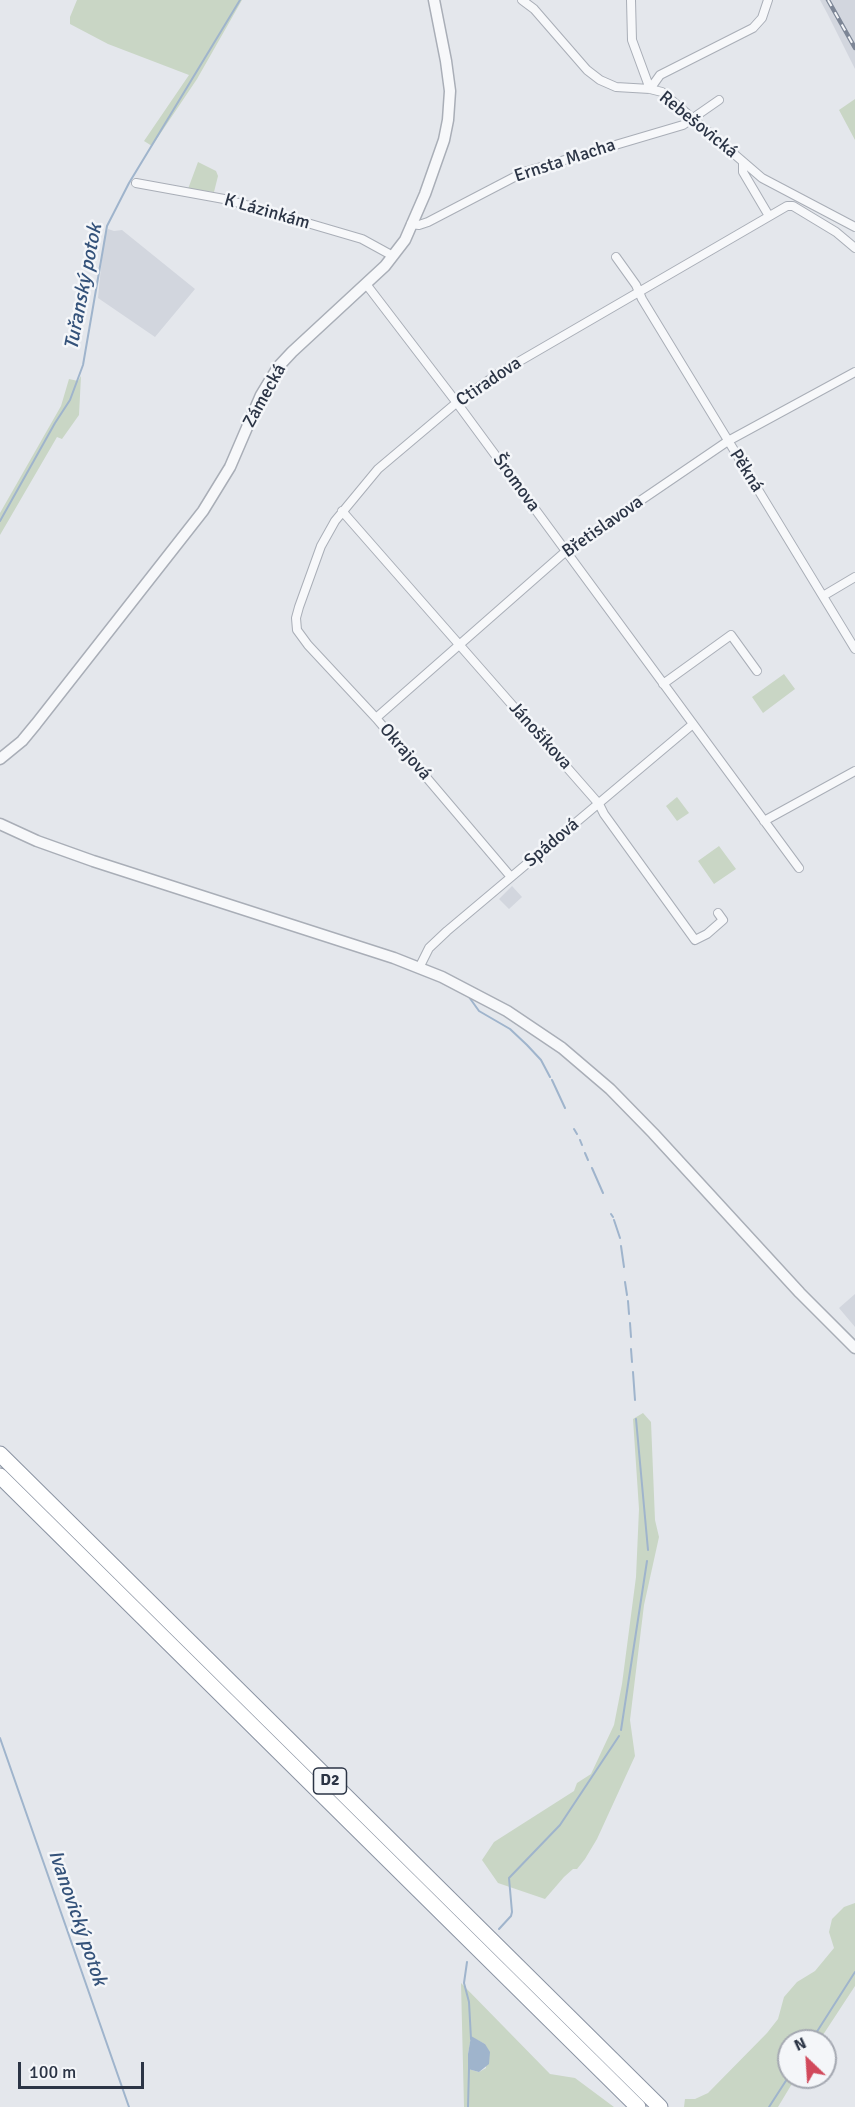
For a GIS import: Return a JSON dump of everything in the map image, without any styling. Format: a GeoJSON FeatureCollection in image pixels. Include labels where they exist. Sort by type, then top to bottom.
{"type":"FeatureCollection","features":[{"type":"Feature","properties":{"kind":"highway","name":"D2"},"geometry":{"type":"LineString","coordinates":[[0,1454],[660,2107]]}},
{"type":"Feature","properties":{"kind":"highway","name":"D2"},"geometry":{"type":"LineString","coordinates":[[0,1476],[638,2107]]}},
{"type":"Feature","properties":{"kind":"street","name":"Zámecká"},"geometry":{"type":"LineString","coordinates":[[0,759],[22,741],[95,651],[207,504],[230,467],[261,395],[278,367],[366,284],[405,240],[425,194],[444,140],[450,106],[446,61],[434,0]]}},
{"type":"Feature","properties":{"kind":"street","name":"Rebešovická"},"geometry":{"type":"LineString","coordinates":[[522,0],[534,9],[587,70],[600,80],[616,87],[650,89],[664,93],[742,162],[770,183],[855,227]]}},
{"type":"Feature","properties":{"kind":"street"},"geometry":{"type":"LineString","coordinates":[[631,0],[632,40],[650,89]]}},
{"type":"Feature","properties":{"kind":"street"},"geometry":{"type":"LineString","coordinates":[[650,89],[663,73],[753,28],[762,18],[768,0]]}},
{"type":"Feature","properties":{"kind":"street","name":"Ernsta Macha"},"geometry":{"type":"LineString","coordinates":[[411,224],[419,225],[428,222],[524,172],[683,125],[719,100]]}},
{"type":"Feature","properties":{"kind":"street"},"geometry":{"type":"LineString","coordinates":[[742,162],[744,172],[769,216]]}},
{"type":"Feature","properties":{"kind":"street","name":"K Lázinkám"},"geometry":{"type":"LineString","coordinates":[[136,183],[246,205],[362,239],[393,256]]}},
{"type":"Feature","properties":{"kind":"street","name":"Ctiradova"},"geometry":{"type":"LineString","coordinates":[[297,630],[296,618],[321,546],[342,511],[378,469],[457,403],[501,372],[790,205],[836,232],[855,248]]}},
{"type":"Feature","properties":{"kind":"street","name":"Pěkná"},"geometry":{"type":"LineString","coordinates":[[616,257],[855,649]]}},
{"type":"Feature","properties":{"kind":"street","name":"Šromova"},"geometry":{"type":"LineString","coordinates":[[366,284],[457,403],[800,868]]}},
{"type":"Feature","properties":{"kind":"street","name":"Břetislavova"},"geometry":{"type":"LineString","coordinates":[[376,718],[565,552],[728,441],[855,372]]}},
{"type":"Feature","properties":{"kind":"street","name":"Jánošíkova"},"geometry":{"type":"LineString","coordinates":[[342,511],[599,804],[695,940],[707,934],[723,920],[718,913]]}},
{"type":"Feature","properties":{"kind":"street"},"geometry":{"type":"LineString","coordinates":[[823,596],[855,577]]}},
{"type":"Feature","properties":{"kind":"street","name":"Okrajová"},"geometry":{"type":"LineString","coordinates":[[297,630],[308,645],[376,718],[511,877]]}},
{"type":"Feature","properties":{"kind":"street"},"geometry":{"type":"LineString","coordinates":[[663,684],[731,635],[757,671]]}},
{"type":"Feature","properties":{"kind":"street","name":"Spádová"},"geometry":{"type":"LineString","coordinates":[[419,968],[433,944],[693,724]]}},
{"type":"Feature","properties":{"kind":"street"},"geometry":{"type":"LineString","coordinates":[[764,821],[855,771]]}},
{"type":"Feature","properties":{"kind":"street"},"geometry":{"type":"LineString","coordinates":[[0,824],[37,841],[93,861],[368,949],[442,977],[507,1011],[549,1039],[597,1077],[647,1126],[800,1293],[855,1348]]}},
{"type":"Feature","properties":{"kind":"shaded area"},"geometry":{"type":"Polygon","coordinates":[[[820,0],[855,0],[855,69],[827,13],[820,0]]]}},
{"type":"Feature","properties":{"kind":"shaded area"},"geometry":{"type":"Polygon","coordinates":[[[108,229],[122,230],[195,289],[155,337],[98,298],[104,237],[108,229]]]}},
{"type":"Feature","properties":{"kind":"shaded area"},"geometry":{"type":"Polygon","coordinates":[[[512,886],[522,897],[509,909],[499,899],[512,886]]]}},
{"type":"Feature","properties":{"kind":"shaded area"},"geometry":{"type":"Polygon","coordinates":[[[855,1294],[855,1327],[839,1308],[855,1294]]]}},
{"type":"Feature","properties":{"kind":"green space"},"geometry":{"type":"Polygon","coordinates":[[[77,0],[242,0],[197,79],[152,146],[144,141],[189,75],[108,44],[70,24],[70,17],[77,0]]]}},
{"type":"Feature","properties":{"kind":"green space"},"geometry":{"type":"Polygon","coordinates":[[[855,99],[855,140],[839,110],[855,99]]]}},
{"type":"Feature","properties":{"kind":"green space"},"geometry":{"type":"Polygon","coordinates":[[[198,162],[216,171],[218,176],[214,192],[188,189],[198,162]]]}},
{"type":"Feature","properties":{"kind":"green space"},"geometry":{"type":"Polygon","coordinates":[[[81,376],[79,415],[62,439],[57,437],[0,535],[0,513],[61,406],[69,379],[78,381],[81,376]]]}},
{"type":"Feature","properties":{"kind":"green space"},"geometry":{"type":"Polygon","coordinates":[[[784,674],[795,689],[763,713],[752,697],[784,674]]]}},
{"type":"Feature","properties":{"kind":"green space"},"geometry":{"type":"Polygon","coordinates":[[[677,797],[689,813],[677,821],[666,806],[677,797]]]}},
{"type":"Feature","properties":{"kind":"green space"},"geometry":{"type":"Polygon","coordinates":[[[719,846],[736,869],[714,884],[698,861],[719,846]]]}},
{"type":"Feature","properties":{"kind":"green space"},"geometry":{"type":"Polygon","coordinates":[[[643,1413],[651,1422],[655,1520],[659,1537],[644,1605],[630,1720],[635,1756],[597,1839],[585,1859],[577,1869],[573,1869],[564,1877],[545,1899],[498,1883],[482,1860],[494,1842],[574,1791],[577,1783],[591,1774],[614,1725],[622,1684],[636,1577],[639,1509],[633,1419],[643,1413]]]}},
{"type":"Feature","properties":{"kind":"green space"},"geometry":{"type":"Polygon","coordinates":[[[855,1903],[855,1986],[827,2029],[777,2029],[777,2089],[789,2089],[778,2107],[684,2107],[685,2099],[695,2099],[708,2093],[767,2033],[778,2019],[784,1997],[797,1982],[815,1971],[834,1948],[829,1932],[832,1919],[844,1907],[855,1903]]]}},
{"type":"Feature","properties":{"kind":"green space"},"geometry":{"type":"Polygon","coordinates":[[[461,1983],[550,2074],[575,2078],[614,2107],[464,2107],[461,1983]],[[471,2037],[468,2069],[479,2072],[486,2068],[485,2044],[471,2037]]]}},
{"type":"Feature","properties":{"kind":"water"},"geometry":{"type":"Polygon","coordinates":[[[471,2036],[485,2044],[490,2052],[489,2064],[479,2072],[468,2069],[471,2036]]]}},
{"type":"Feature","properties":{"kind":"waterway","name":"Tuřanský potok"},"geometry":{"type":"LineString","coordinates":[[0,521],[70,400],[83,365],[107,226],[129,183],[240,0]]}},
{"type":"Feature","properties":{"kind":"waterway"},"geometry":{"type":"LineString","coordinates":[[469,997],[479,1011],[510,1029],[527,1045],[541,1060],[550,1077]]}},
{"type":"Feature","properties":{"kind":"waterway"},"geometry":{"type":"LineString","coordinates":[[552,1080],[565,1108]]}},
{"type":"Feature","properties":{"kind":"waterway"},"geometry":{"type":"LineString","coordinates":[[574,1129],[577,1134]]}},
{"type":"Feature","properties":{"kind":"waterway"},"geometry":{"type":"LineString","coordinates":[[580,1140],[582,1145]]}},
{"type":"Feature","properties":{"kind":"waterway"},"geometry":{"type":"LineString","coordinates":[[585,1153],[588,1160]]}},
{"type":"Feature","properties":{"kind":"waterway"},"geometry":{"type":"LineString","coordinates":[[592,1168],[603,1193]]}},
{"type":"Feature","properties":{"kind":"waterway"},"geometry":{"type":"LineString","coordinates":[[614,1220],[620,1238]]}},
{"type":"Feature","properties":{"kind":"waterway"},"geometry":{"type":"LineString","coordinates":[[621,1246],[624,1267]]}},
{"type":"Feature","properties":{"kind":"waterway"},"geometry":{"type":"LineString","coordinates":[[625,1282],[627,1295]]}},
{"type":"Feature","properties":{"kind":"waterway"},"geometry":{"type":"LineString","coordinates":[[628,1301],[629,1314]]}},
{"type":"Feature","properties":{"kind":"waterway"},"geometry":{"type":"LineString","coordinates":[[630,1323],[631,1337]]}},
{"type":"Feature","properties":{"kind":"waterway"},"geometry":{"type":"LineString","coordinates":[[631,1349],[632,1362]]}},
{"type":"Feature","properties":{"kind":"waterway"},"geometry":{"type":"LineString","coordinates":[[633,1372],[635,1400]]}},
{"type":"Feature","properties":{"kind":"waterway"},"geometry":{"type":"LineString","coordinates":[[636,1419],[648,1550]]}},
{"type":"Feature","properties":{"kind":"waterway"},"geometry":{"type":"LineString","coordinates":[[621,1730],[647,1561]]}},
{"type":"Feature","properties":{"kind":"waterway"},"geometry":{"type":"LineString","coordinates":[[499,1929],[512,1912],[509,1878],[560,1825],[619,1736]]}},
{"type":"Feature","properties":{"kind":"waterway","name":"Ivanovický potok"},"geometry":{"type":"LineString","coordinates":[[0,1738],[129,2107]]}},
{"type":"Feature","properties":{"kind":"waterway"},"geometry":{"type":"LineString","coordinates":[[467,1962],[464,1983],[469,2002],[471,2039]]}},
{"type":"Feature","properties":{"kind":"waterway"},"geometry":{"type":"LineString","coordinates":[[819,2029],[855,1972]]}},
{"type":"Feature","properties":{"kind":"waterway"},"geometry":{"type":"LineString","coordinates":[[468,2107],[469,2069]]}},
{"type":"Feature","properties":{"kind":"waterway"},"geometry":{"type":"LineString","coordinates":[[769,2107],[781,2089]]}},
{"type":"Feature","properties":{"kind":"railway"},"geometry":{"type":"LineString","coordinates":[[828,0],[855,48]]}}]}
